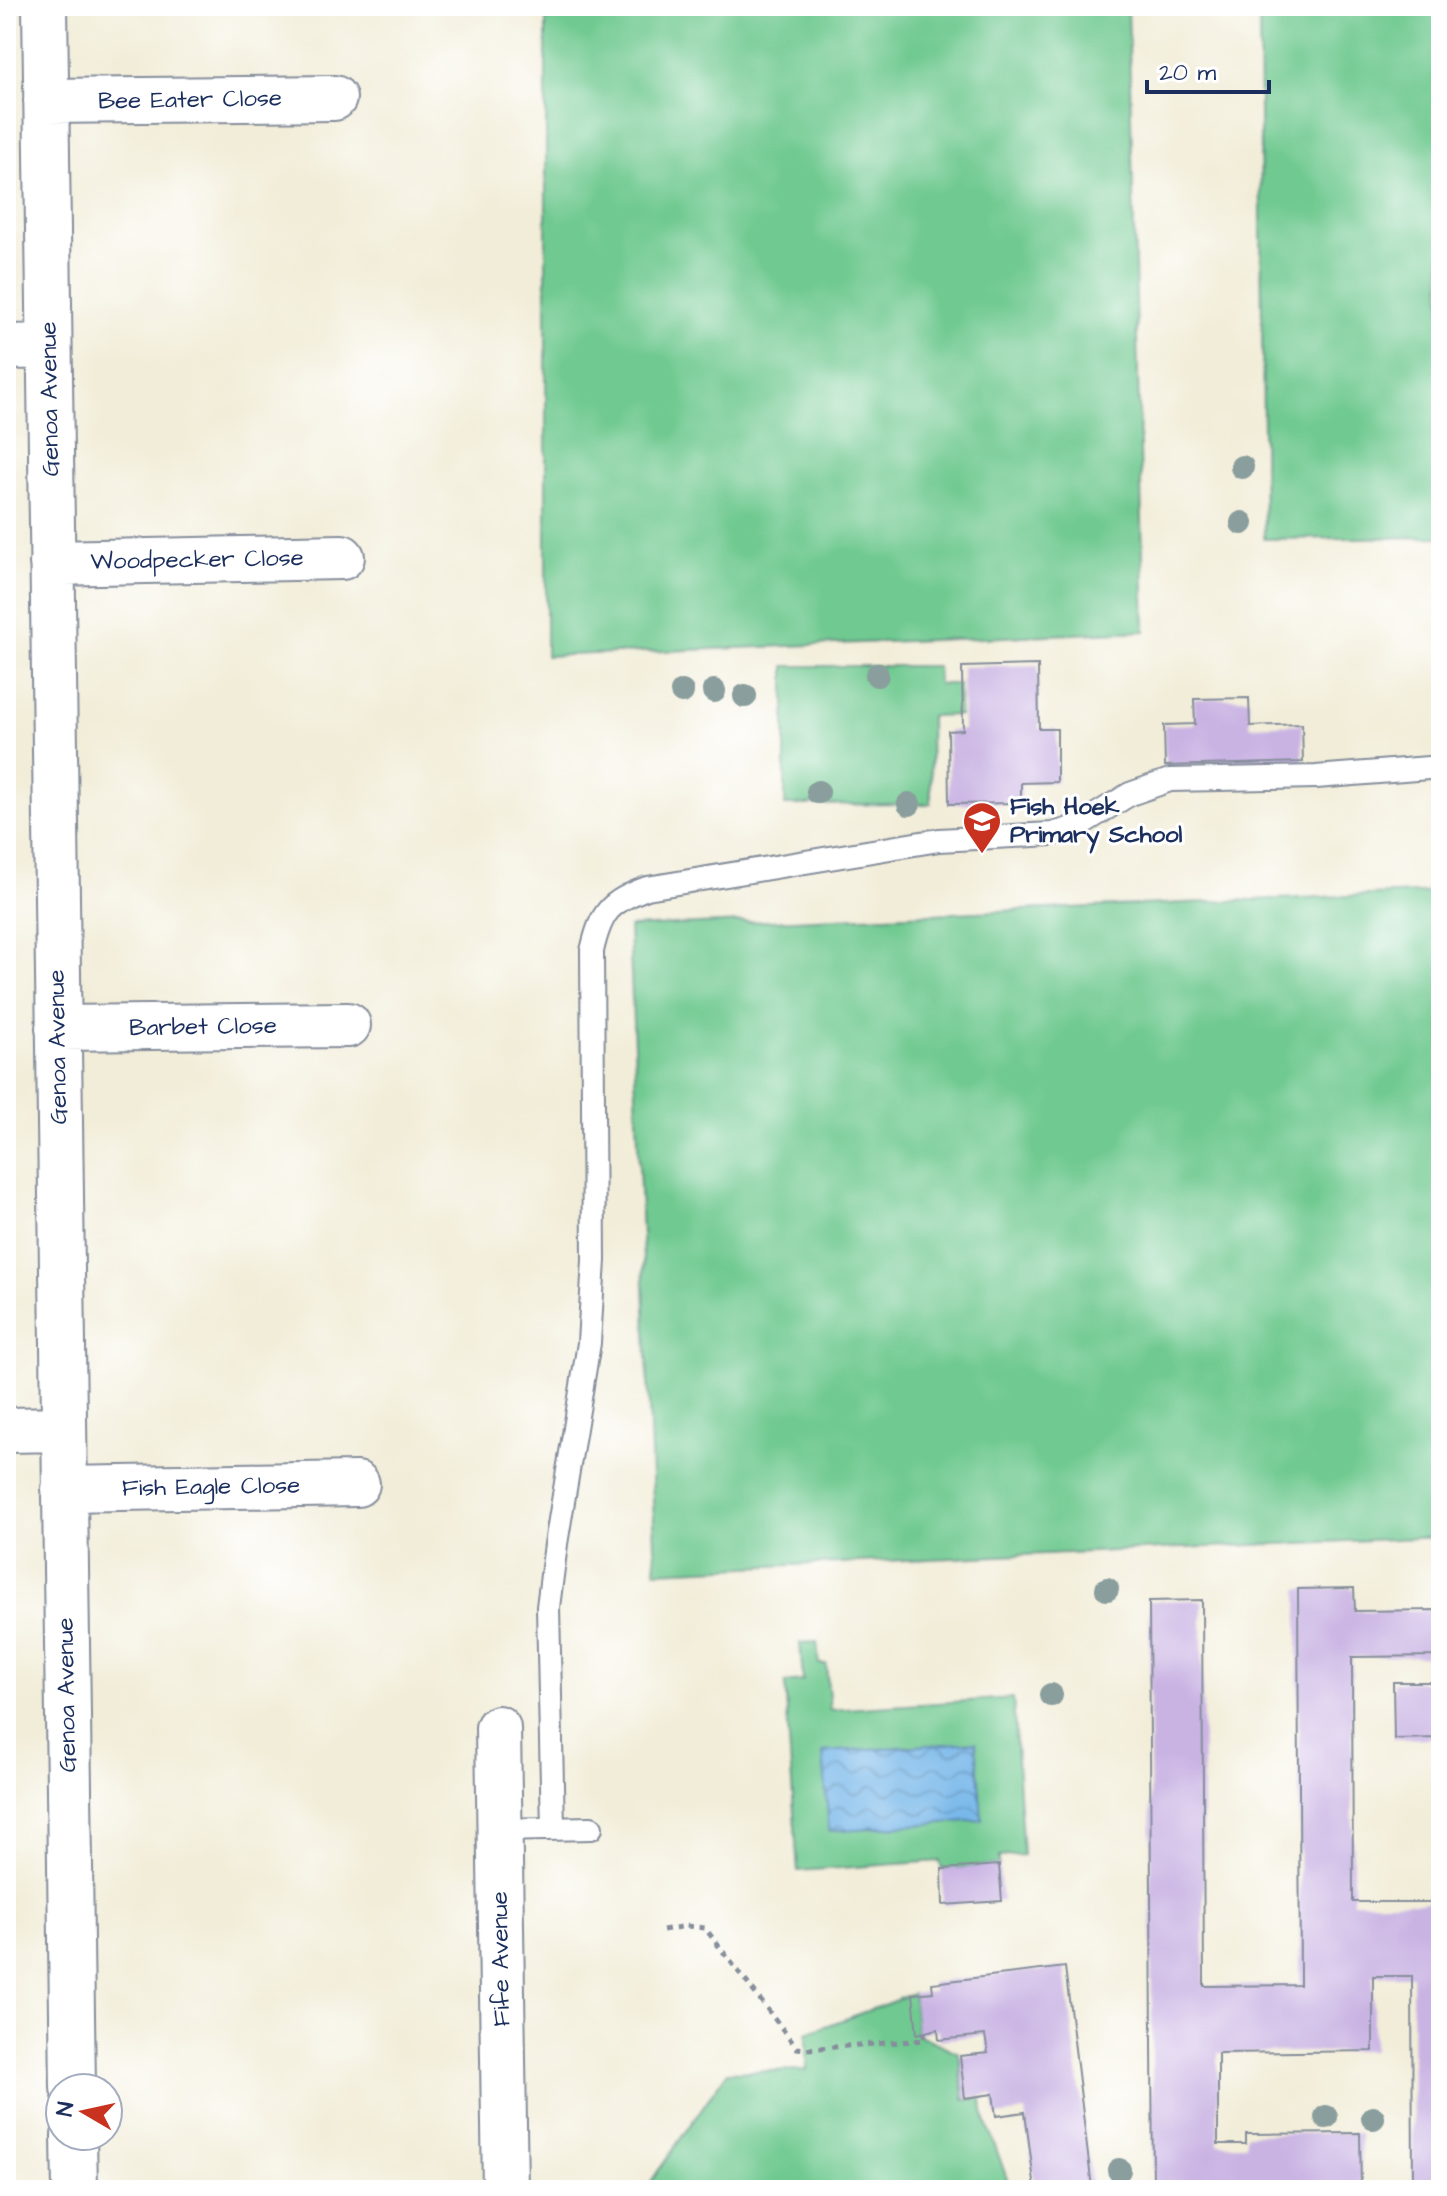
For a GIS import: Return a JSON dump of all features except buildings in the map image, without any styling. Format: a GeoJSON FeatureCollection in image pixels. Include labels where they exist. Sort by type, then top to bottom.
{"type":"FeatureCollection","features":[{"type":"Feature","properties":{"kind":"street","name":"Genoa Avenue"},"geometry":{"type":"LineString","coordinates":[[45,6],[73,2072]]}},
{"type":"Feature","properties":{"kind":"street","name":"Bee Eater Close"},"geometry":{"type":"LineString","coordinates":[[46,101],[334,98]]}},
{"type":"Feature","properties":{"kind":"street"},"geometry":{"type":"LineString","coordinates":[[6,347],[49,346]]}},
{"type":"Feature","properties":{"kind":"street","name":"Woodpecker Close"},"geometry":{"type":"LineString","coordinates":[[52,563],[342,557]]}},
{"type":"Feature","properties":{"kind":"street","name":"Barbet Close"},"geometry":{"type":"LineString","coordinates":[[58,1028],[348,1025]]}},
{"type":"Feature","properties":{"kind":"street"},"geometry":{"type":"LineString","coordinates":[[6,1430],[63,1429]]}},
{"type":"Feature","properties":{"kind":"street","name":"Fish Eagle Close"},"geometry":{"type":"LineString","coordinates":[[64,1489],[357,1484]]}},
{"type":"Feature","properties":{"kind":"street","name":"Fife Avenue"},"geometry":{"type":"LineString","coordinates":[[498,1728],[505,2190]]}},
{"type":"Feature","properties":{"kind":"street"},"geometry":{"type":"LineString","coordinates":[[74,2152],[75,2190]]}},
{"type":"Feature","properties":{"kind":"lane"},"geometry":{"type":"LineString","coordinates":[[553,1829],[548,1607],[592,1308],[592,951],[597,928],[609,908],[624,896],[647,888],[939,840],[1052,834],[1086,821],[1130,794],[1170,780],[1316,777],[1441,767]]}},
{"type":"Feature","properties":{"kind":"lane"},"geometry":{"type":"LineString","coordinates":[[498,1830],[591,1828]]}},
{"type":"Feature","properties":{"kind":"path"},"geometry":{"type":"LineString","coordinates":[[663,1930],[686,1926],[705,1928],[797,2048],[925,2040],[924,2033]]}},
{"type":"Feature","properties":{"kind":"green space"},"geometry":{"type":"Polygon","coordinates":[[[546,6],[1128,6],[1145,631],[546,656],[546,6]]]}},
{"type":"Feature","properties":{"kind":"green space"},"geometry":{"type":"Polygon","coordinates":[[[1259,6],[1441,6],[1441,537],[1264,539],[1259,6]]]}},
{"type":"Feature","properties":{"kind":"green space"},"geometry":{"type":"Polygon","coordinates":[[[785,666],[937,666],[938,684],[959,684],[959,715],[930,716],[931,804],[785,805],[785,666]]]}},
{"type":"Feature","properties":{"kind":"green space"},"geometry":{"type":"Polygon","coordinates":[[[1441,892],[1441,1537],[656,1571],[629,927],[1441,892]]]}},
{"type":"Feature","properties":{"kind":"green space"},"geometry":{"type":"Polygon","coordinates":[[[817,1642],[819,1664],[826,1664],[830,1710],[1013,1698],[1023,1855],[999,1857],[999,1865],[942,1869],[940,1861],[798,1871],[785,1683],[803,1681],[800,1643],[817,1642]]]}},
{"type":"Feature","properties":{"kind":"green space"},"geometry":{"type":"Polygon","coordinates":[[[913,1994],[917,2034],[959,2053],[964,2100],[982,2098],[983,2112],[1011,2190],[645,2190],[727,2072],[807,2070],[807,2033],[913,1994]]]}},
{"type":"Feature","properties":{"kind":"water"},"geometry":{"type":"Polygon","coordinates":[[[976,1742],[982,1820],[829,1831],[823,1752],[976,1742]]]}},
{"type":"Feature","properties":{"kind":"place","name":"Fish Hoek Primary School"},"geometry":{"type":"Point","coordinates":[982,855]}}]}
